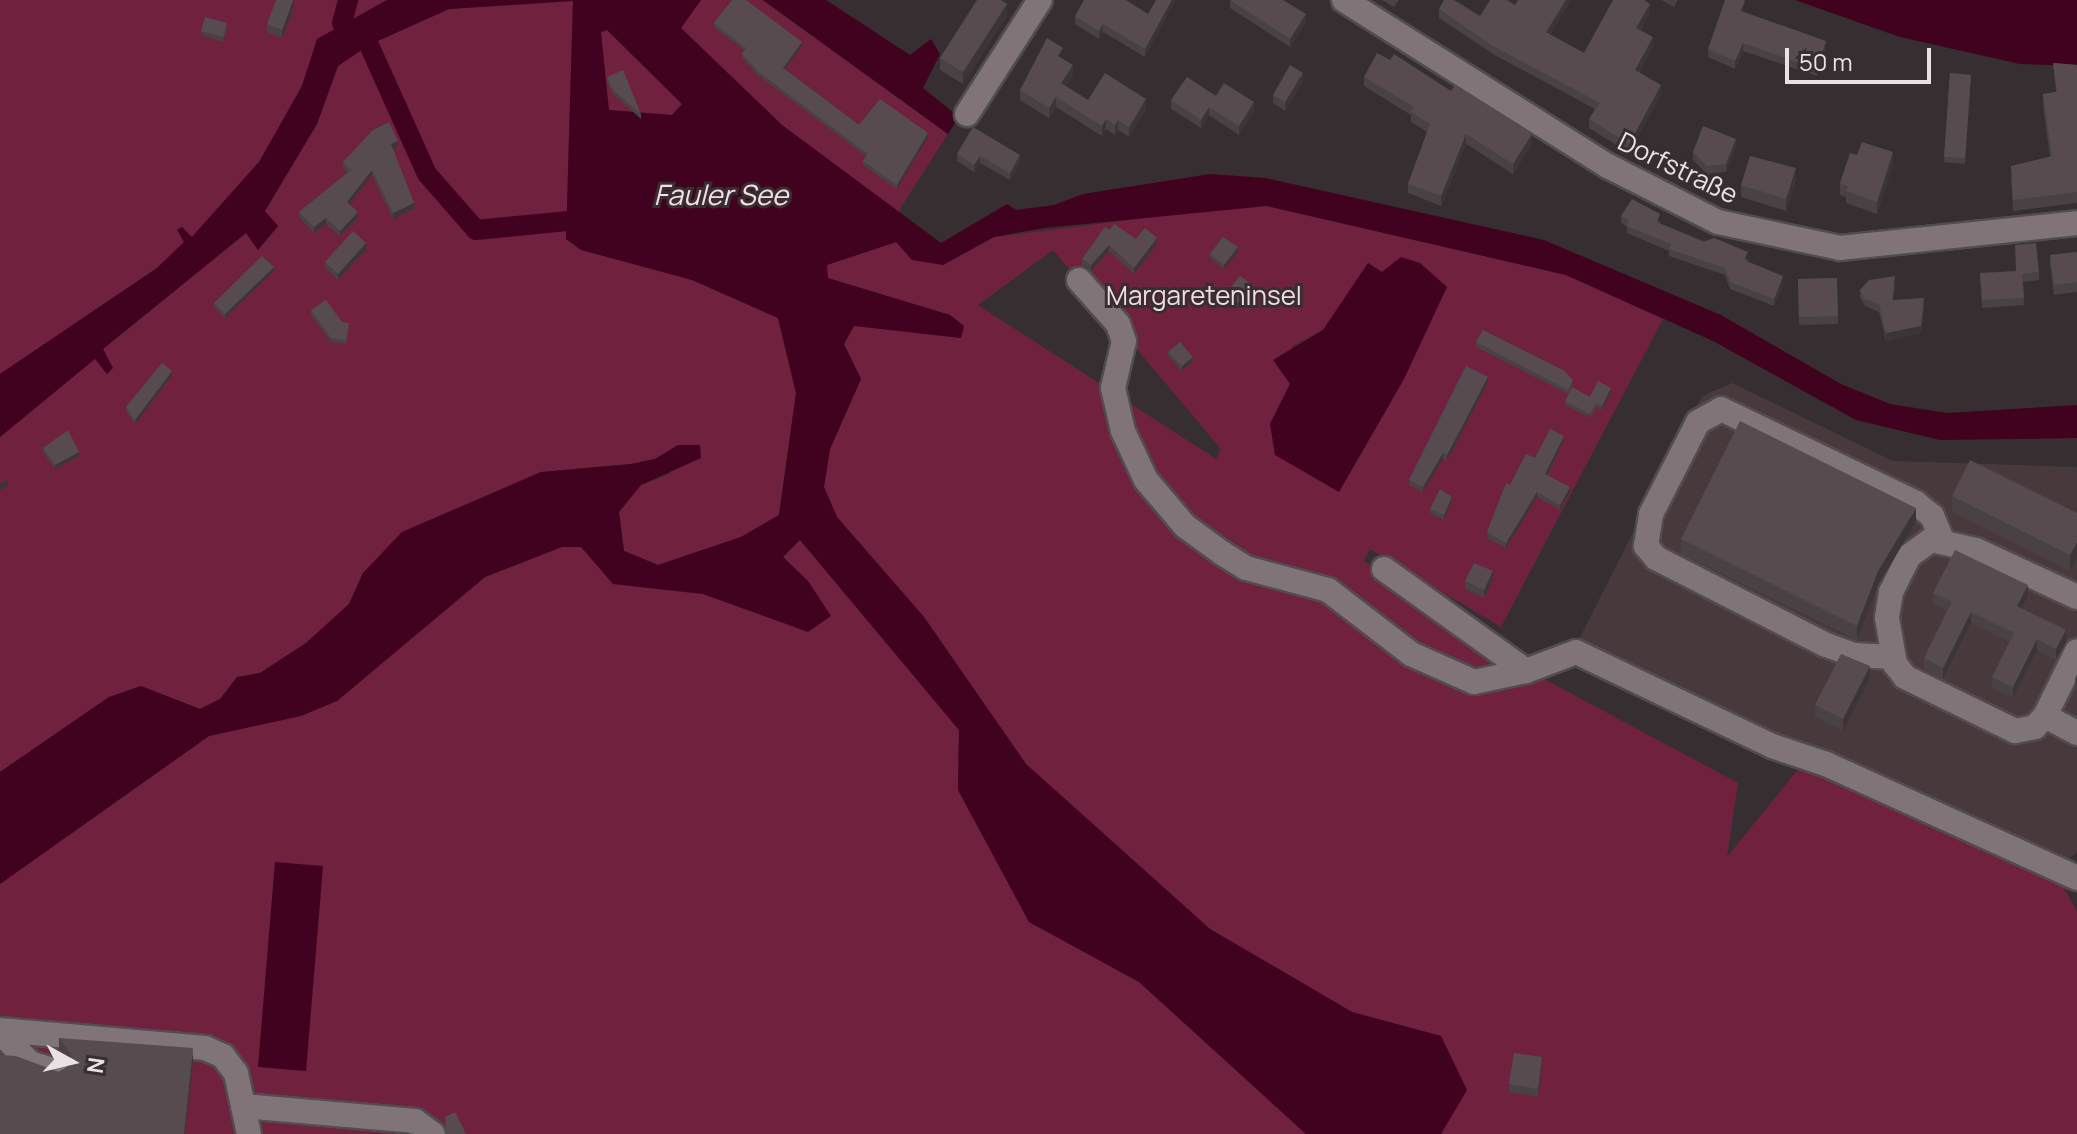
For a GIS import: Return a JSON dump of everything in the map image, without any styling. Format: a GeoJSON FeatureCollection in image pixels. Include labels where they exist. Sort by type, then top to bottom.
{"type":"FeatureCollection","features":[{"type":"Feature","properties":{"kind":"street"},"geometry":{"type":"LineString","coordinates":[[967,114],[1040,0]]}},
{"type":"Feature","properties":{"kind":"street","name":"Dorfstraße"},"geometry":{"type":"LineString","coordinates":[[1344,0],[1608,166],[1718,222],[1840,248],[2077,223]]}},
{"type":"Feature","properties":{"kind":"street"},"geometry":{"type":"LineString","coordinates":[[1079,280],[1118,324],[1124,341],[1113,388],[1123,431],[1146,480],[1185,526],[1246,568],[1328,590],[1411,654],[1450,676],[1474,682],[1526,671],[1576,652],[1772,746],[1826,764],[2077,878]]}},
{"type":"Feature","properties":{"kind":"street"},"geometry":{"type":"LineString","coordinates":[[1893,657],[1854,655],[1826,645],[1656,558],[1646,546],[1651,514],[1698,422],[1721,409],[1916,503],[1932,516],[1942,540]]}},
{"type":"Feature","properties":{"kind":"street"},"geometry":{"type":"LineString","coordinates":[[2077,597],[1976,550],[1942,540],[1920,544],[1891,592],[1887,618],[1893,657],[1905,677],[1989,721],[2025,732],[2045,716],[2077,651]]}},
{"type":"Feature","properties":{"kind":"street"},"geometry":{"type":"LineString","coordinates":[[1384,569],[1526,671]]}},
{"type":"Feature","properties":{"kind":"street"},"geometry":{"type":"LineString","coordinates":[[2045,716],[2077,733]]}},
{"type":"Feature","properties":{"kind":"street"},"geometry":{"type":"LineString","coordinates":[[0,1031],[30,1063],[56,1071]]}},
{"type":"Feature","properties":{"kind":"street"},"geometry":{"type":"LineString","coordinates":[[0,1031],[205,1048],[223,1056],[236,1073],[249,1134]]}},
{"type":"Feature","properties":{"kind":"street"},"geometry":{"type":"LineString","coordinates":[[243,1106],[415,1121],[433,1134]]}},
{"type":"Feature","properties":{"kind":"shaded area"},"geometry":{"type":"Polygon","coordinates":[[[1732,383],[1893,461],[2077,467],[2077,852],[2057,868],[1579,639],[1702,396],[1732,383]]]}},
{"type":"Feature","properties":{"kind":"green space"},"geometry":{"type":"Polygon","coordinates":[[[0,0],[387,0],[317,39],[302,86],[259,162],[191,238],[182,227],[178,230],[184,242],[157,268],[0,374],[0,0]]]}},
{"type":"Feature","properties":{"kind":"green space"},"geometry":{"type":"Polygon","coordinates":[[[701,0],[762,0],[948,134],[898,212],[782,125],[681,28],[701,0]]]}},
{"type":"Feature","properties":{"kind":"green space"},"geometry":{"type":"Polygon","coordinates":[[[573,1],[566,239],[692,280],[778,318],[796,393],[779,515],[741,537],[658,565],[624,551],[619,512],[641,485],[670,474],[678,445],[655,459],[631,464],[541,472],[402,532],[363,573],[349,604],[306,643],[260,673],[237,677],[220,699],[200,709],[141,686],[109,697],[0,772],[0,437],[95,358],[111,366],[103,349],[246,233],[258,250],[278,226],[264,211],[317,124],[338,66],[369,45],[449,9],[573,1]]]}},
{"type":"Feature","properties":{"kind":"green space"},"geometry":{"type":"Polygon","coordinates":[[[607,30],[683,105],[672,115],[608,110],[601,32],[607,30]]]}},
{"type":"Feature","properties":{"kind":"green space","name":"Margareteninsel"},"geometry":{"type":"Polygon","coordinates":[[[1242,206],[1267,206],[1566,275],[1663,319],[1501,627],[1370,549],[1364,561],[1505,658],[1738,783],[1727,857],[1796,772],[1809,764],[2061,882],[2077,912],[2077,1134],[1441,1134],[1466,1090],[1441,1036],[1352,1012],[1210,929],[1026,764],[924,617],[837,517],[824,487],[830,449],[861,379],[844,344],[854,325],[960,338],[964,326],[950,315],[827,278],[827,265],[897,242],[943,265],[994,237],[1242,206]],[[1053,250],[978,305],[1216,459],[1221,449],[1053,250]],[[1368,263],[1323,330],[1292,346],[1290,384],[1270,424],[1361,453],[1447,287],[1382,272],[1368,263]]]}},
{"type":"Feature","properties":{"kind":"green space"},"geometry":{"type":"Polygon","coordinates":[[[800,540],[959,730],[958,790],[1029,922],[1139,982],[1306,1134],[0,1134],[0,884],[209,736],[299,716],[337,701],[485,577],[562,547],[581,547],[614,584],[703,594],[808,631],[808,581],[783,557],[800,540]]]}},
{"type":"Feature","properties":{"kind":"water","name":"Fauler See"},"geometry":{"type":"Polygon","coordinates":[[[387,0],[701,0],[681,28],[782,125],[941,243],[1007,204],[1016,210],[1054,205],[1083,194],[1210,174],[1265,178],[1544,240],[1721,315],[1841,384],[1890,404],[1947,413],[2077,405],[2077,438],[1940,440],[1856,420],[1713,341],[1566,275],[1267,206],[1044,228],[994,237],[943,265],[912,260],[896,242],[827,265],[828,278],[950,315],[964,326],[961,338],[854,326],[844,344],[861,379],[830,449],[824,487],[837,517],[924,617],[1026,764],[1210,929],[1352,1012],[1441,1036],[1467,1090],[1441,1134],[1306,1134],[1139,982],[1029,922],[958,790],[959,730],[800,540],[783,557],[808,581],[831,616],[808,632],[703,594],[613,584],[581,547],[562,547],[485,577],[337,701],[301,716],[209,736],[0,884],[0,772],[109,697],[141,686],[200,709],[220,699],[237,677],[260,673],[306,643],[349,604],[363,573],[402,532],[541,472],[631,464],[655,459],[678,445],[700,445],[701,458],[641,485],[619,512],[624,551],[658,565],[741,537],[779,515],[796,393],[778,318],[692,280],[581,250],[566,239],[573,1],[449,9],[369,45],[338,66],[317,124],[265,211],[278,226],[258,250],[246,233],[103,349],[113,368],[107,374],[95,359],[0,437],[0,374],[157,268],[184,242],[177,230],[182,227],[192,237],[259,162],[302,86],[317,39],[387,0]],[[607,30],[601,32],[609,110],[672,115],[682,104],[607,30]]]}},
{"type":"Feature","properties":{"kind":"water"},"geometry":{"type":"Polygon","coordinates":[[[763,0],[826,0],[910,55],[931,39],[940,54],[923,88],[959,117],[948,134],[763,0]]]}},
{"type":"Feature","properties":{"kind":"water"},"geometry":{"type":"Polygon","coordinates":[[[1795,0],[2077,0],[2077,66],[2020,64],[1900,37],[1795,0]]]}},
{"type":"Feature","properties":{"kind":"water"},"geometry":{"type":"Polygon","coordinates":[[[1401,257],[1420,263],[1447,287],[1404,379],[1339,492],[1275,455],[1270,424],[1290,384],[1273,360],[1323,330],[1368,263],[1382,272],[1401,257]]]}},
{"type":"Feature","properties":{"kind":"water"},"geometry":{"type":"Polygon","coordinates":[[[275,862],[323,866],[306,1071],[258,1067],[275,862]]]}},
{"type":"Feature","properties":{"kind":"building"},"geometry":{"type":"Polygon","coordinates":[[[276,0],[293,0],[282,30],[267,24],[276,0]]]}},
{"type":"Feature","properties":{"kind":"building"},"geometry":{"type":"Polygon","coordinates":[[[732,0],[746,0],[802,42],[783,68],[859,125],[880,99],[928,133],[897,185],[863,161],[868,154],[759,72],[742,54],[746,48],[714,23],[732,0]]]}},
{"type":"Feature","properties":{"kind":"building"},"geometry":{"type":"Polygon","coordinates":[[[977,0],[1001,0],[1007,4],[963,72],[940,58],[977,0]]]}},
{"type":"Feature","properties":{"kind":"building"},"geometry":{"type":"Polygon","coordinates":[[[1084,0],[1126,0],[1148,14],[1156,0],[1172,0],[1145,49],[1103,24],[1099,31],[1075,16],[1084,0]]]}},
{"type":"Feature","properties":{"kind":"building"},"geometry":{"type":"Polygon","coordinates":[[[1230,0],[1283,0],[1306,14],[1290,39],[1230,0]]]}},
{"type":"Feature","properties":{"kind":"building"},"geometry":{"type":"Polygon","coordinates":[[[1444,0],[1454,0],[1480,16],[1490,0],[1507,0],[1515,5],[1518,0],[1566,0],[1546,32],[1584,53],[1613,0],[1644,0],[1650,4],[1636,28],[1653,37],[1635,70],[1661,85],[1629,144],[1589,119],[1600,103],[1493,46],[1439,9],[1444,0]]]}},
{"type":"Feature","properties":{"kind":"building"},"geometry":{"type":"Polygon","coordinates":[[[1725,0],[1743,0],[1741,11],[1826,41],[1817,69],[1743,43],[1735,61],[1708,49],[1725,0]]]}},
{"type":"Feature","properties":{"kind":"building"},"geometry":{"type":"Polygon","coordinates":[[[205,17],[227,23],[223,37],[201,31],[205,17]]]}},
{"type":"Feature","properties":{"kind":"building"},"geometry":{"type":"Polygon","coordinates":[[[1047,38],[1063,48],[1058,56],[1073,65],[1061,83],[1088,100],[1105,73],[1146,99],[1129,127],[1118,120],[1115,125],[1106,119],[1102,126],[1056,97],[1049,108],[1020,90],[1047,38]]]}},
{"type":"Feature","properties":{"kind":"building"},"geometry":{"type":"Polygon","coordinates":[[[1377,53],[1390,60],[1394,54],[1451,91],[1455,85],[1532,134],[1513,164],[1466,134],[1441,196],[1408,184],[1430,124],[1411,112],[1414,107],[1364,77],[1377,53]]]}},
{"type":"Feature","properties":{"kind":"building"},"geometry":{"type":"Polygon","coordinates":[[[2053,63],[2077,65],[2077,192],[2013,200],[2011,166],[2052,156],[2043,94],[2057,92],[2053,63]]]}},
{"type":"Feature","properties":{"kind":"building"},"geometry":{"type":"Polygon","coordinates":[[[1290,65],[1303,73],[1285,102],[1273,95],[1290,65]]]}},
{"type":"Feature","properties":{"kind":"building"},"geometry":{"type":"Polygon","coordinates":[[[623,70],[641,114],[613,90],[607,77],[623,70]]]}},
{"type":"Feature","properties":{"kind":"building"},"geometry":{"type":"Polygon","coordinates":[[[1950,73],[1971,75],[1965,158],[1944,157],[1950,73]]]}},
{"type":"Feature","properties":{"kind":"building"},"geometry":{"type":"Polygon","coordinates":[[[1187,77],[1216,96],[1201,120],[1171,100],[1187,77]]]}},
{"type":"Feature","properties":{"kind":"building"},"geometry":{"type":"Polygon","coordinates":[[[1224,83],[1254,102],[1239,126],[1209,107],[1224,83]]]}},
{"type":"Feature","properties":{"kind":"building"},"geometry":{"type":"Polygon","coordinates":[[[389,122],[398,141],[391,144],[414,203],[393,213],[372,170],[347,202],[358,212],[340,231],[326,218],[314,227],[299,212],[351,170],[343,162],[373,130],[389,122]]]}},
{"type":"Feature","properties":{"kind":"building"},"geometry":{"type":"Polygon","coordinates":[[[1703,126],[1736,139],[1726,164],[1707,166],[1693,152],[1703,126]]]}},
{"type":"Feature","properties":{"kind":"building"},"geometry":{"type":"Polygon","coordinates":[[[973,127],[1020,155],[1010,173],[980,156],[974,165],[957,154],[973,127]]]}},
{"type":"Feature","properties":{"kind":"building"},"geometry":{"type":"Polygon","coordinates":[[[1862,142],[1893,152],[1877,202],[1846,191],[1848,186],[1840,183],[1850,153],[1857,155],[1862,142]]]}},
{"type":"Feature","properties":{"kind":"building"},"geometry":{"type":"Polygon","coordinates":[[[1750,156],[1796,168],[1786,199],[1741,185],[1750,156]]]}},
{"type":"Feature","properties":{"kind":"building"},"geometry":{"type":"Polygon","coordinates":[[[1632,199],[1660,214],[1657,222],[1703,242],[1714,238],[1748,252],[1744,260],[1783,276],[1774,299],[1730,282],[1725,268],[1669,249],[1671,244],[1627,226],[1629,221],[1621,216],[1632,199]]]}},
{"type":"Feature","properties":{"kind":"building"},"geometry":{"type":"Polygon","coordinates":[[[1114,224],[1136,239],[1145,228],[1157,238],[1134,268],[1109,245],[1091,265],[1082,259],[1105,227],[1110,230],[1114,224]]]}},
{"type":"Feature","properties":{"kind":"building"},"geometry":{"type":"Polygon","coordinates":[[[353,231],[366,243],[338,274],[325,262],[353,231]]]}},
{"type":"Feature","properties":{"kind":"building"},"geometry":{"type":"Polygon","coordinates":[[[1223,237],[1238,247],[1224,265],[1210,254],[1223,237]]]}},
{"type":"Feature","properties":{"kind":"building"},"geometry":{"type":"Polygon","coordinates":[[[2036,243],[2039,272],[2022,274],[2024,298],[1982,300],[1980,273],[2016,271],[2015,245],[2036,243]]]}},
{"type":"Feature","properties":{"kind":"building"},"geometry":{"type":"Polygon","coordinates":[[[2077,252],[2077,282],[2054,285],[2050,255],[2077,252]]]}},
{"type":"Feature","properties":{"kind":"building"},"geometry":{"type":"Polygon","coordinates":[[[262,256],[274,267],[225,314],[214,303],[262,256]]]}},
{"type":"Feature","properties":{"kind":"building"},"geometry":{"type":"Polygon","coordinates":[[[1240,276],[1252,285],[1238,303],[1226,293],[1240,276]]]}},
{"type":"Feature","properties":{"kind":"building"},"geometry":{"type":"Polygon","coordinates":[[[1895,276],[1892,300],[1924,298],[1921,326],[1886,333],[1879,304],[1865,299],[1860,290],[1869,280],[1895,276]]]}},
{"type":"Feature","properties":{"kind":"building"},"geometry":{"type":"Polygon","coordinates":[[[1837,278],[1838,316],[1799,317],[1798,279],[1837,278]]]}},
{"type":"Feature","properties":{"kind":"building"},"geometry":{"type":"Polygon","coordinates":[[[326,300],[342,322],[349,323],[346,340],[331,338],[311,310],[326,300]]]}},
{"type":"Feature","properties":{"kind":"building"},"geometry":{"type":"Polygon","coordinates":[[[1483,330],[1563,370],[1573,380],[1568,390],[1476,342],[1483,330]]]}},
{"type":"Feature","properties":{"kind":"building"},"geometry":{"type":"Polygon","coordinates":[[[1180,342],[1193,357],[1182,366],[1168,352],[1180,342]]]}},
{"type":"Feature","properties":{"kind":"building"},"geometry":{"type":"Polygon","coordinates":[[[162,363],[172,371],[135,420],[126,407],[162,363]]]}},
{"type":"Feature","properties":{"kind":"building"},"geometry":{"type":"Polygon","coordinates":[[[1466,366],[1488,377],[1447,455],[1443,453],[1423,487],[1409,480],[1466,366]]]}},
{"type":"Feature","properties":{"kind":"building"},"geometry":{"type":"Polygon","coordinates":[[[1598,381],[1611,388],[1602,406],[1596,403],[1590,414],[1565,401],[1572,387],[1590,397],[1598,381]]]}},
{"type":"Feature","properties":{"kind":"building"},"geometry":{"type":"Polygon","coordinates":[[[1740,421],[1916,508],[1878,571],[1857,626],[1681,539],[1740,421]]]}},
{"type":"Feature","properties":{"kind":"building"},"geometry":{"type":"Polygon","coordinates":[[[1550,429],[1564,436],[1545,474],[1570,487],[1560,505],[1537,492],[1506,543],[1487,532],[1506,483],[1510,485],[1526,454],[1535,458],[1550,429]]]}},
{"type":"Feature","properties":{"kind":"building"},"geometry":{"type":"Polygon","coordinates":[[[68,430],[79,452],[55,465],[43,448],[68,430]]]}},
{"type":"Feature","properties":{"kind":"building"},"geometry":{"type":"Polygon","coordinates":[[[1970,460],[2077,513],[2077,542],[2070,555],[1952,496],[1970,460]]]}},
{"type":"Feature","properties":{"kind":"building"},"geometry":{"type":"Polygon","coordinates":[[[1440,489],[1452,497],[1444,515],[1430,509],[1440,489]]]}},
{"type":"Feature","properties":{"kind":"building"},"geometry":{"type":"Polygon","coordinates":[[[1955,550],[2028,585],[2017,606],[2066,630],[2056,649],[2037,639],[2013,687],[1992,677],[2014,633],[1971,612],[1943,668],[1924,658],[1952,602],[1933,593],[1955,550]]]}},
{"type":"Feature","properties":{"kind":"building"},"geometry":{"type":"Polygon","coordinates":[[[1474,563],[1493,571],[1484,590],[1465,581],[1474,563]]]}},
{"type":"Feature","properties":{"kind":"building"},"geometry":{"type":"Polygon","coordinates":[[[1841,654],[1870,666],[1843,719],[1815,705],[1841,654]]]}},
{"type":"Feature","properties":{"kind":"building"},"geometry":{"type":"Polygon","coordinates":[[[59,1038],[193,1048],[184,1134],[0,1134],[0,1055],[16,1056],[59,1072],[67,1067],[71,1054],[59,1038]]]}},
{"type":"Feature","properties":{"kind":"building"},"geometry":{"type":"Polygon","coordinates":[[[1514,1053],[1542,1057],[1538,1089],[1509,1084],[1514,1053]]]}},
{"type":"Feature","properties":{"kind":"building"},"geometry":{"type":"Polygon","coordinates":[[[455,1112],[466,1134],[446,1132],[445,1117],[455,1112]]]}},
{"type":"Feature","properties":{"kind":"waterway"},"geometry":{"type":"LineString","coordinates":[[342,23],[348,0]]}},
{"type":"Feature","properties":{"kind":"waterway"},"geometry":{"type":"LineString","coordinates":[[369,45],[427,174],[476,230],[567,221]]}}]}
